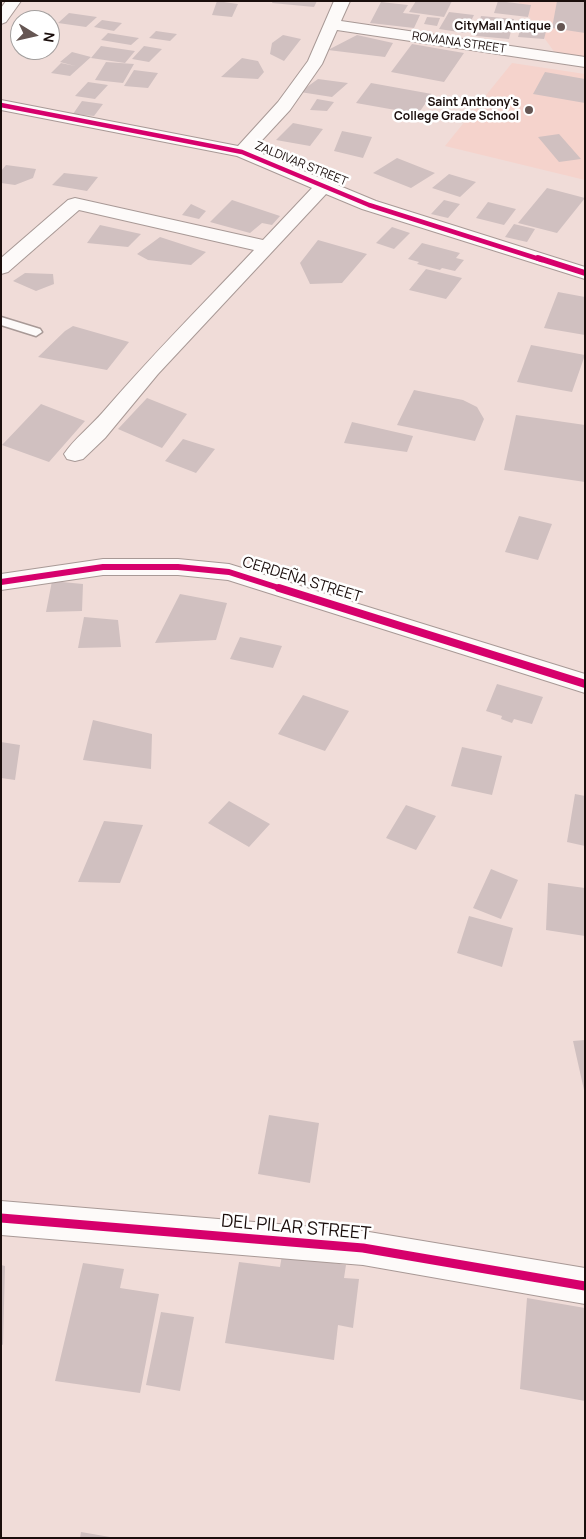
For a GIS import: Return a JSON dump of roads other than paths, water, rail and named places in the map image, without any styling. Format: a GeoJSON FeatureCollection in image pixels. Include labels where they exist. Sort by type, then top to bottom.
{"type":"FeatureCollection","features":[{"type":"Feature","properties":{"kind":"street"},"geometry":{"type":"LineString","coordinates":[[1,19],[14,1]]}},
{"type":"Feature","properties":{"kind":"street"},"geometry":{"type":"LineString","coordinates":[[242,152],[284,106],[316,61],[342,1]]}},
{"type":"Feature","properties":{"kind":"street","name":"ROMANA STREET"},"geometry":{"type":"LineString","coordinates":[[333,25],[585,62]]}},
{"type":"Feature","properties":{"kind":"street","name":"ZALDIVAR STREET"},"geometry":{"type":"LineString","coordinates":[[1,105],[242,152],[369,205],[585,273]]}},
{"type":"Feature","properties":{"kind":"street"},"geometry":{"type":"LineString","coordinates":[[75,454],[324,186]]}},
{"type":"Feature","properties":{"kind":"street"},"geometry":{"type":"LineString","coordinates":[[1,268],[75,204],[266,247]]}},
{"type":"Feature","properties":{"kind":"street","name":"CERDEÑA STREET"},"geometry":{"type":"LineString","coordinates":[[1,582],[103,567],[178,567],[228,572],[583,677]]}},
{"type":"Feature","properties":{"kind":"street","name":"DEL PILAR STREET"},"geometry":{"type":"LineString","coordinates":[[1,1218],[363,1248],[585,1286]]}},
{"type":"Feature","properties":{"kind":"lane"},"geometry":{"type":"LineString","coordinates":[[1,321],[36,332]]}},
{"type":"Feature","properties":{"kind":"place","name":"CityMall Antique"},"geometry":{"type":"Point","coordinates":[561,27]}},
{"type":"Feature","properties":{"kind":"place","name":"Saint Anthony's College Grade School"},"geometry":{"type":"Point","coordinates":[529,110]}}]}
